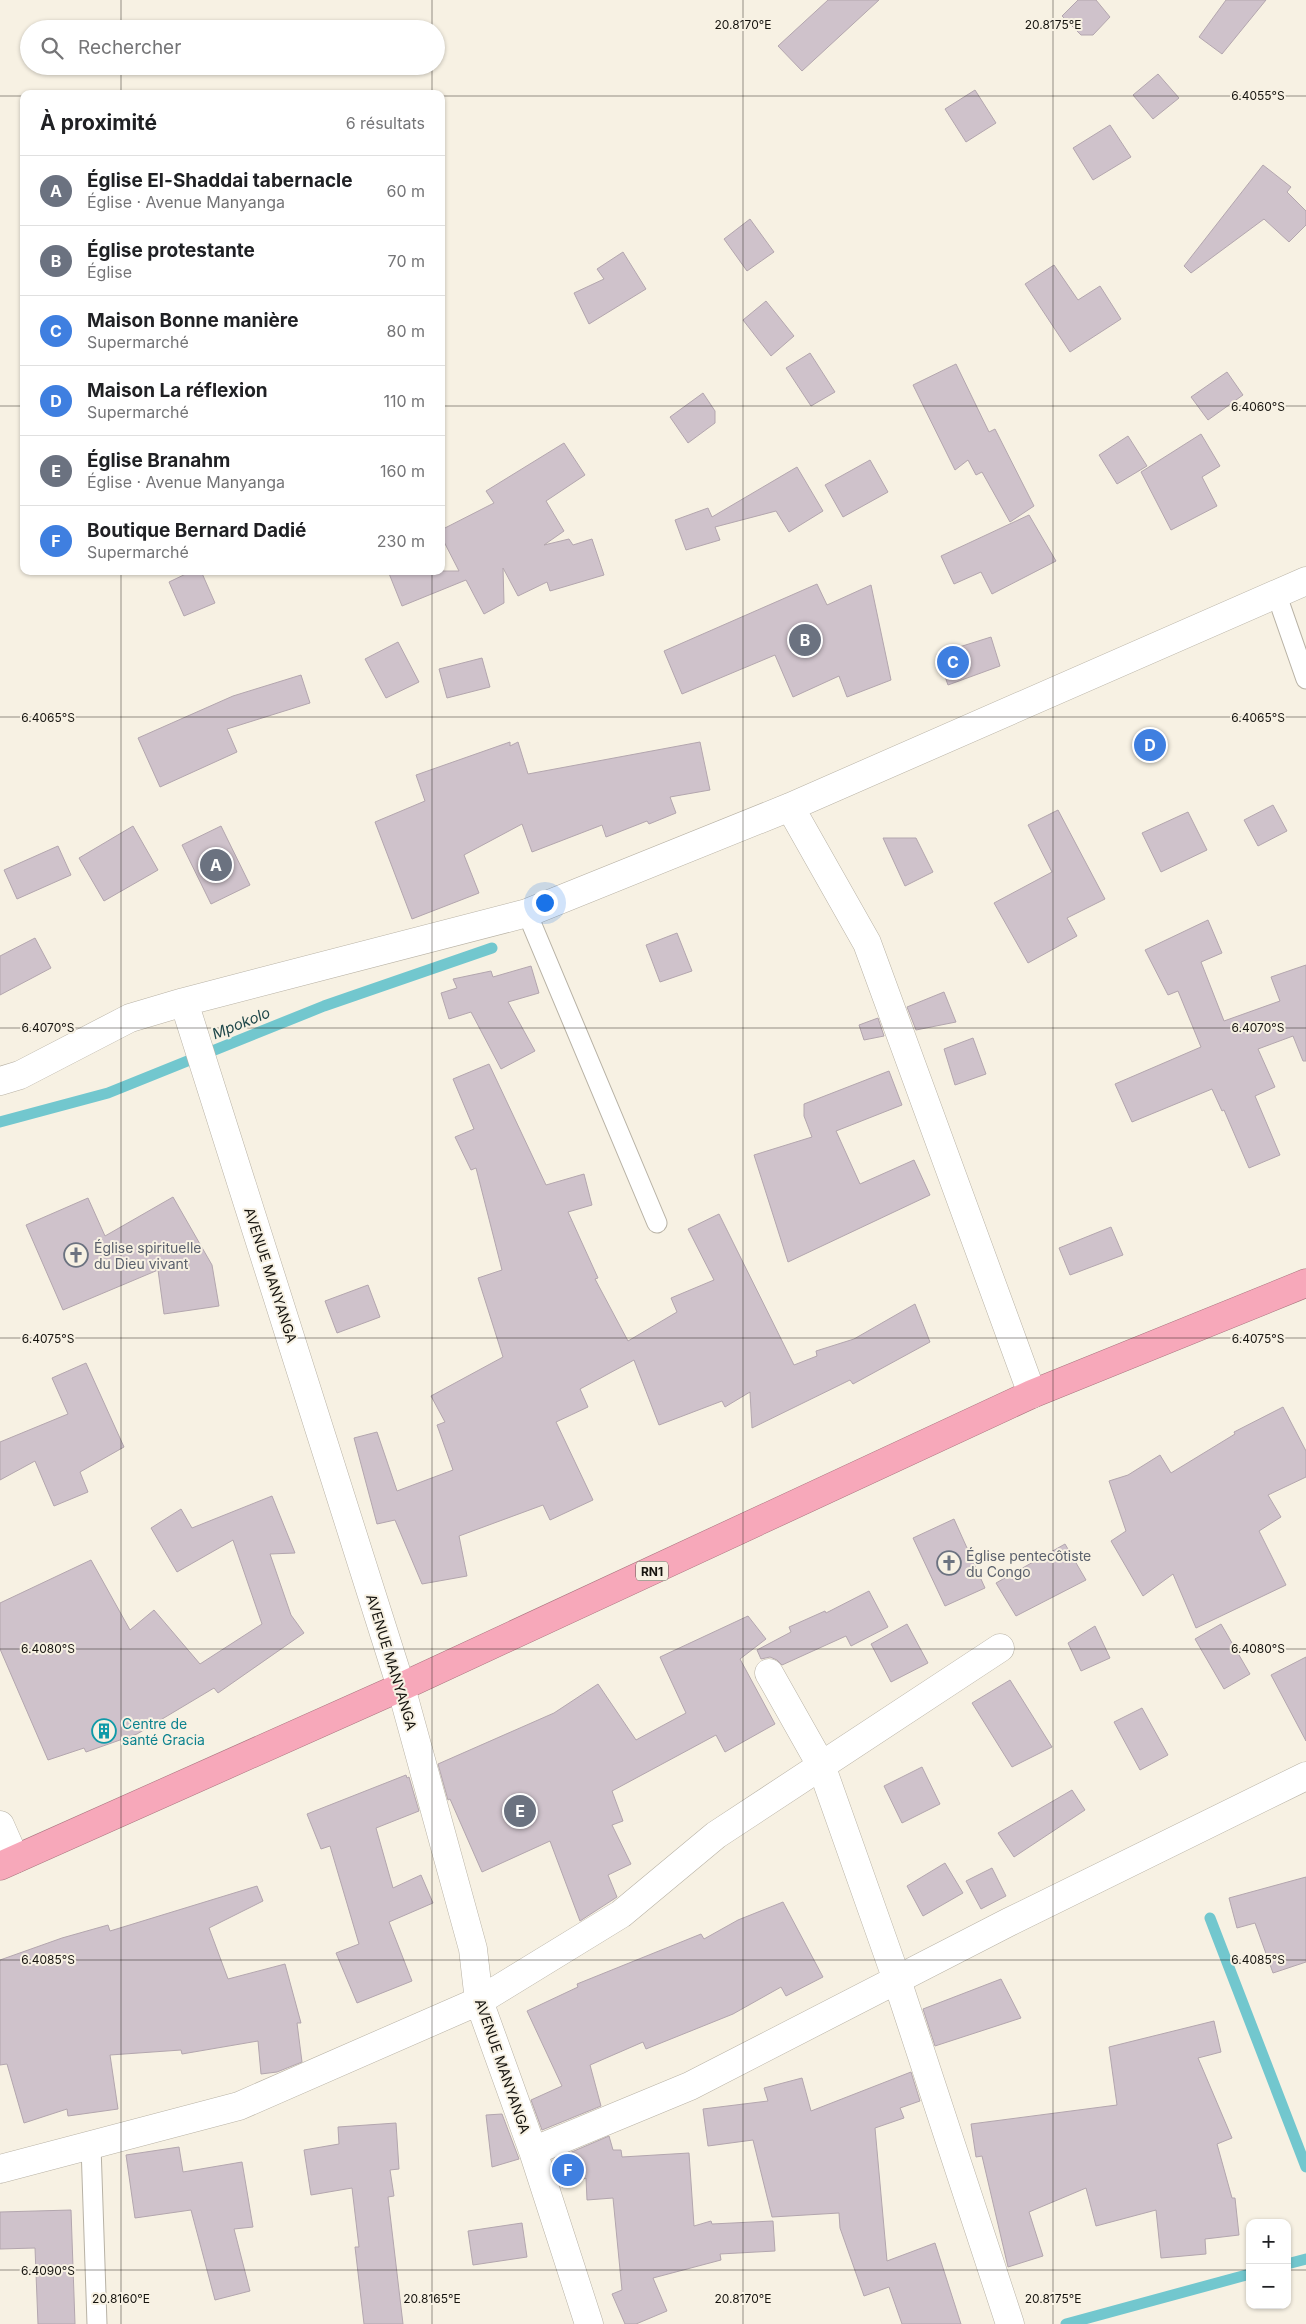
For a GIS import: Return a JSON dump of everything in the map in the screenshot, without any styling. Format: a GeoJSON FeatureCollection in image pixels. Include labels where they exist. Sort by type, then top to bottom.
{"type":"FeatureCollection","features":[{"type":"Feature","properties":{"kind":"highway","name":"RN1"},"geometry":{"type":"LineString","coordinates":[[7,1862],[401,1687],[1032,1394],[1306,1283]]}},
{"type":"Feature","properties":{"kind":"street"},"geometry":{"type":"LineString","coordinates":[[0,1081],[20,1075],[130,1018],[184,1002],[527,914],[790,807],[1306,580]]}},
{"type":"Feature","properties":{"kind":"street"},"geometry":{"type":"LineString","coordinates":[[790,807],[868,943],[1032,1394]]}},
{"type":"Feature","properties":{"kind":"street","name":"AVENUE MANYANGA"},"geometry":{"type":"LineString","coordinates":[[184,1002],[401,1687],[473,1949],[479,2001],[533,2151],[589,2324]]}},
{"type":"Feature","properties":{"kind":"street"},"geometry":{"type":"LineString","coordinates":[[0,2169],[239,2106],[479,2001],[621,1914],[716,1835],[1000,1648]]}},
{"type":"Feature","properties":{"kind":"street"},"geometry":{"type":"LineString","coordinates":[[769,1673],[822,1765],[897,1980],[1010,2324]]}},
{"type":"Feature","properties":{"kind":"street"},"geometry":{"type":"LineString","coordinates":[[533,2151],[690,2086],[897,1980],[1306,1776]]}},
{"type":"Feature","properties":{"kind":"street"},"geometry":{"type":"LineString","coordinates":[[0,1825],[7,1862]]}},
{"type":"Feature","properties":{"kind":"lane"},"geometry":{"type":"LineString","coordinates":[[1276,594],[1306,679]]}},
{"type":"Feature","properties":{"kind":"lane"},"geometry":{"type":"LineString","coordinates":[[527,914],[657,1223]]}},
{"type":"Feature","properties":{"kind":"lane"},"geometry":{"type":"LineString","coordinates":[[91,2146],[97,2324]]}},
{"type":"Feature","properties":{"kind":"building"},"geometry":{"type":"Polygon","coordinates":[[[828,0],[879,0],[802,71],[778,46],[828,0]]]}},
{"type":"Feature","properties":{"kind":"building"},"geometry":{"type":"Polygon","coordinates":[[[1078,0],[1096,0],[1110,17],[1093,35],[1081,35],[1062,16],[1078,0]]]}},
{"type":"Feature","properties":{"kind":"building"},"geometry":{"type":"Polygon","coordinates":[[[1226,0],[1266,0],[1222,54],[1199,37],[1226,0]]]}},
{"type":"Feature","properties":{"kind":"building"},"geometry":{"type":"Polygon","coordinates":[[[1158,74],[1179,98],[1153,119],[1133,95],[1158,74]]]}},
{"type":"Feature","properties":{"kind":"building"},"geometry":{"type":"Polygon","coordinates":[[[975,90],[996,123],[966,142],[945,109],[975,90]]]}},
{"type":"Feature","properties":{"kind":"building"},"geometry":{"type":"Polygon","coordinates":[[[1110,125],[1131,157],[1093,180],[1073,148],[1110,125]]]}},
{"type":"Feature","properties":{"kind":"building"},"geometry":{"type":"Polygon","coordinates":[[[1263,165],[1291,187],[1287,192],[1306,211],[1306,225],[1289,242],[1264,219],[1191,273],[1184,266],[1263,165]]]}},
{"type":"Feature","properties":{"kind":"building"},"geometry":{"type":"Polygon","coordinates":[[[750,219],[774,252],[747,271],[724,239],[750,219]]]}},
{"type":"Feature","properties":{"kind":"building"},"geometry":{"type":"Polygon","coordinates":[[[623,252],[646,289],[589,324],[574,293],[604,279],[597,269],[623,252]]]}},
{"type":"Feature","properties":{"kind":"building"},"geometry":{"type":"Polygon","coordinates":[[[1054,265],[1078,300],[1100,286],[1121,319],[1070,352],[1025,284],[1054,265]]]}},
{"type":"Feature","properties":{"kind":"building"},"geometry":{"type":"Polygon","coordinates":[[[766,301],[794,336],[771,356],[743,320],[766,301]]]}},
{"type":"Feature","properties":{"kind":"building"},"geometry":{"type":"Polygon","coordinates":[[[810,353],[835,392],[811,406],[786,368],[810,353]]]}},
{"type":"Feature","properties":{"kind":"building"},"geometry":{"type":"Polygon","coordinates":[[[956,364],[989,432],[995,429],[1034,506],[1010,522],[982,472],[976,475],[968,460],[955,470],[913,385],[956,364]]]}},
{"type":"Feature","properties":{"kind":"building"},"geometry":{"type":"Polygon","coordinates":[[[1227,372],[1243,395],[1208,420],[1191,397],[1227,372]]]}},
{"type":"Feature","properties":{"kind":"building"},"geometry":{"type":"Polygon","coordinates":[[[703,393],[715,411],[715,423],[688,443],[670,417],[703,393]]]}},
{"type":"Feature","properties":{"kind":"building"},"geometry":{"type":"Polygon","coordinates":[[[1201,434],[1220,466],[1202,477],[1217,506],[1171,530],[1141,472],[1201,434]]]}},
{"type":"Feature","properties":{"kind":"building"},"geometry":{"type":"Polygon","coordinates":[[[1128,436],[1147,466],[1117,484],[1099,455],[1128,436]]]}},
{"type":"Feature","properties":{"kind":"building"},"geometry":{"type":"Polygon","coordinates":[[[564,443],[585,475],[546,501],[564,531],[544,545],[569,539],[573,545],[592,539],[604,575],[550,591],[547,582],[518,596],[503,568],[504,603],[484,614],[466,580],[402,606],[390,575],[445,575],[445,571],[459,571],[445,544],[445,528],[494,503],[486,491],[564,443]]]}},
{"type":"Feature","properties":{"kind":"building"},"geometry":{"type":"Polygon","coordinates":[[[870,460],[888,492],[843,517],[825,485],[870,460]]]}},
{"type":"Feature","properties":{"kind":"building"},"geometry":{"type":"Polygon","coordinates":[[[797,467],[823,511],[789,532],[776,511],[715,527],[720,540],[686,550],[675,520],[708,508],[712,517],[797,467]]]}},
{"type":"Feature","properties":{"kind":"building"},"geometry":{"type":"Polygon","coordinates":[[[1029,515],[1056,561],[992,594],[981,572],[954,584],[941,556],[1029,515]]]}},
{"type":"Feature","properties":{"kind":"building"},"geometry":{"type":"Polygon","coordinates":[[[184,575],[203,575],[215,603],[184,616],[169,582],[184,575]]]}},
{"type":"Feature","properties":{"kind":"building"},"geometry":{"type":"Polygon","coordinates":[[[817,584],[827,605],[871,585],[891,680],[847,697],[839,676],[793,697],[775,655],[682,694],[664,651],[817,584]]]}},
{"type":"Feature","properties":{"kind":"building"},"geometry":{"type":"Polygon","coordinates":[[[991,637],[1000,666],[948,685],[937,654],[991,637]]]}},
{"type":"Feature","properties":{"kind":"building"},"geometry":{"type":"Polygon","coordinates":[[[398,642],[419,682],[386,698],[365,659],[398,642]]]}},
{"type":"Feature","properties":{"kind":"building"},"geometry":{"type":"Polygon","coordinates":[[[482,658],[490,687],[447,698],[439,669],[482,658]]]}},
{"type":"Feature","properties":{"kind":"building"},"geometry":{"type":"Polygon","coordinates":[[[301,675],[310,703],[227,729],[237,752],[160,787],[138,738],[233,696],[301,675]]]}},
{"type":"Feature","properties":{"kind":"building"},"geometry":{"type":"Polygon","coordinates":[[[510,742],[510,746],[518,742],[528,774],[700,742],[710,790],[670,797],[676,813],[649,824],[647,821],[606,837],[602,825],[532,852],[522,824],[464,855],[479,893],[412,919],[375,822],[425,801],[416,775],[510,742]]]}},
{"type":"Feature","properties":{"kind":"building"},"geometry":{"type":"Polygon","coordinates":[[[1273,805],[1287,831],[1258,846],[1244,820],[1273,805]]]}},
{"type":"Feature","properties":{"kind":"building"},"geometry":{"type":"Polygon","coordinates":[[[1058,810],[1105,899],[1067,918],[1077,936],[1028,963],[994,903],[1052,872],[1028,825],[1058,810]]]}},
{"type":"Feature","properties":{"kind":"building"},"geometry":{"type":"Polygon","coordinates":[[[1188,812],[1207,850],[1161,872],[1142,833],[1188,812]]]}},
{"type":"Feature","properties":{"kind":"building"},"geometry":{"type":"Polygon","coordinates":[[[133,826],[158,870],[104,901],[79,858],[133,826]]]}},
{"type":"Feature","properties":{"kind":"building"},"geometry":{"type":"Polygon","coordinates":[[[221,826],[250,885],[211,904],[182,845],[221,826]]]}},
{"type":"Feature","properties":{"kind":"building"},"geometry":{"type":"Polygon","coordinates":[[[883,838],[916,838],[933,872],[905,886],[883,838]]]}},
{"type":"Feature","properties":{"kind":"building"},"geometry":{"type":"Polygon","coordinates":[[[58,846],[71,875],[17,899],[4,870],[58,846]]]}},
{"type":"Feature","properties":{"kind":"building"},"geometry":{"type":"Polygon","coordinates":[[[1208,920],[1222,953],[1201,962],[1224,1021],[1280,1001],[1271,977],[1306,965],[1306,1061],[1303,1061],[1293,1036],[1258,1049],[1275,1087],[1255,1096],[1280,1155],[1249,1168],[1224,1110],[1222,1111],[1212,1089],[1132,1122],[1115,1084],[1201,1047],[1178,991],[1168,995],[1145,950],[1208,920]]]}},
{"type":"Feature","properties":{"kind":"building"},"geometry":{"type":"Polygon","coordinates":[[[677,933],[692,971],[660,982],[646,945],[677,933]]]}},
{"type":"Feature","properties":{"kind":"building"},"geometry":{"type":"Polygon","coordinates":[[[35,938],[51,968],[0,995],[0,956],[35,938]]]}},
{"type":"Feature","properties":{"kind":"building"},"geometry":{"type":"Polygon","coordinates":[[[531,966],[539,993],[508,1002],[535,1051],[501,1069],[471,1012],[449,1019],[441,993],[457,988],[453,979],[491,971],[493,977],[531,966]]]}},
{"type":"Feature","properties":{"kind":"building"},"geometry":{"type":"Polygon","coordinates":[[[944,992],[956,1022],[916,1030],[907,1007],[944,992]]]}},
{"type":"Feature","properties":{"kind":"building"},"geometry":{"type":"Polygon","coordinates":[[[878,1018],[884,1036],[864,1040],[859,1025],[878,1018]]]}},
{"type":"Feature","properties":{"kind":"building"},"geometry":{"type":"Polygon","coordinates":[[[973,1038],[986,1074],[955,1085],[944,1049],[973,1038]]]}},
{"type":"Feature","properties":{"kind":"building"},"geometry":{"type":"Polygon","coordinates":[[[489,1064],[546,1185],[584,1174],[592,1205],[568,1212],[598,1278],[595,1279],[628,1341],[677,1312],[671,1298],[714,1280],[688,1229],[719,1214],[794,1365],[817,1356],[816,1351],[854,1339],[915,1304],[930,1342],[853,1384],[850,1380],[752,1428],[750,1392],[725,1407],[722,1401],[659,1425],[634,1360],[580,1389],[588,1407],[556,1422],[593,1500],[550,1520],[543,1505],[459,1536],[467,1576],[422,1584],[395,1520],[377,1524],[354,1438],[377,1432],[397,1491],[453,1470],[437,1425],[445,1422],[431,1396],[503,1357],[478,1278],[502,1270],[476,1168],[471,1170],[455,1137],[474,1129],[453,1079],[489,1064]]]}},
{"type":"Feature","properties":{"kind":"building"},"geometry":{"type":"Polygon","coordinates":[[[889,1071],[902,1105],[836,1131],[860,1184],[914,1160],[930,1195],[788,1262],[754,1155],[812,1137],[804,1116],[804,1104],[889,1071]]]}},
{"type":"Feature","properties":{"kind":"building"},"geometry":{"type":"Polygon","coordinates":[[[173,1197],[212,1265],[219,1306],[164,1314],[158,1270],[63,1310],[26,1225],[88,1198],[105,1236],[173,1197]]]}},
{"type":"Feature","properties":{"kind":"building"},"geometry":{"type":"Polygon","coordinates":[[[1111,1227],[1123,1255],[1070,1275],[1059,1248],[1111,1227]]]}},
{"type":"Feature","properties":{"kind":"building"},"geometry":{"type":"Polygon","coordinates":[[[368,1285],[380,1317],[337,1333],[325,1301],[368,1285]]]}},
{"type":"Feature","properties":{"kind":"building"},"geometry":{"type":"Polygon","coordinates":[[[86,1363],[124,1447],[80,1472],[88,1492],[54,1506],[35,1461],[0,1480],[0,1442],[68,1414],[52,1378],[86,1363]]]}},
{"type":"Feature","properties":{"kind":"building"},"geometry":{"type":"Polygon","coordinates":[[[1283,1407],[1306,1451],[1306,1477],[1268,1495],[1281,1517],[1259,1531],[1286,1585],[1196,1628],[1173,1574],[1143,1596],[1111,1541],[1126,1531],[1109,1481],[1128,1475],[1160,1455],[1171,1473],[1235,1434],[1234,1432],[1283,1407]]]}},
{"type":"Feature","properties":{"kind":"building"},"geometry":{"type":"Polygon","coordinates":[[[272,1496],[295,1553],[270,1554],[291,1615],[304,1633],[218,1693],[214,1688],[137,1734],[86,1752],[84,1748],[48,1760],[0,1649],[0,1603],[91,1560],[130,1630],[154,1610],[200,1664],[262,1624],[233,1540],[177,1572],[151,1528],[181,1509],[192,1528],[272,1496]]]}},
{"type":"Feature","properties":{"kind":"building","name":"Église pentecôtiste du Congo"},"geometry":{"type":"Polygon","coordinates":[[[954,1519],[985,1588],[945,1606],[913,1538],[954,1519]]]}},
{"type":"Feature","properties":{"kind":"building"},"geometry":{"type":"Polygon","coordinates":[[[1065,1544],[1086,1580],[1016,1616],[996,1583],[1065,1544]]]}},
{"type":"Feature","properties":{"kind":"building"},"geometry":{"type":"Polygon","coordinates":[[[869,1591],[888,1627],[851,1646],[846,1636],[782,1665],[770,1657],[761,1659],[757,1650],[791,1632],[789,1627],[825,1611],[826,1613],[869,1591]]]}},
{"type":"Feature","properties":{"kind":"building"},"geometry":{"type":"Polygon","coordinates":[[[748,1616],[766,1639],[740,1659],[775,1724],[725,1752],[716,1735],[612,1791],[623,1821],[612,1825],[631,1864],[608,1875],[617,1897],[580,1921],[550,1841],[482,1872],[450,1799],[448,1800],[438,1764],[554,1713],[598,1684],[636,1740],[686,1713],[660,1657],[748,1616]]]}},
{"type":"Feature","properties":{"kind":"building"},"geometry":{"type":"Polygon","coordinates":[[[907,1624],[928,1663],[891,1682],[871,1644],[907,1624]]]}},
{"type":"Feature","properties":{"kind":"building"},"geometry":{"type":"Polygon","coordinates":[[[1221,1624],[1250,1674],[1224,1689],[1195,1639],[1221,1624]]]}},
{"type":"Feature","properties":{"kind":"building"},"geometry":{"type":"Polygon","coordinates":[[[1095,1626],[1110,1658],[1081,1671],[1068,1643],[1095,1626]]]}},
{"type":"Feature","properties":{"kind":"building"},"geometry":{"type":"Polygon","coordinates":[[[1306,1657],[1306,1741],[1271,1675],[1306,1657]]]}},
{"type":"Feature","properties":{"kind":"building"},"geometry":{"type":"Polygon","coordinates":[[[1010,1680],[1052,1747],[1012,1767],[972,1703],[1010,1680]]]}},
{"type":"Feature","properties":{"kind":"building"},"geometry":{"type":"Polygon","coordinates":[[[1142,1708],[1168,1755],[1140,1770],[1114,1722],[1142,1708]]]}},
{"type":"Feature","properties":{"kind":"building"},"geometry":{"type":"Polygon","coordinates":[[[922,1767],[940,1804],[902,1823],[884,1786],[922,1767]]]}},
{"type":"Feature","properties":{"kind":"building"},"geometry":{"type":"Polygon","coordinates":[[[406,1775],[407,1778],[409,1777],[419,1811],[376,1828],[393,1888],[421,1875],[433,1903],[389,1922],[412,1981],[357,2003],[336,1953],[359,1944],[330,1846],[321,1849],[307,1814],[406,1775]]]}},
{"type":"Feature","properties":{"kind":"building"},"geometry":{"type":"Polygon","coordinates":[[[1072,1790],[1085,1810],[1014,1857],[998,1833],[1072,1790]]]}},
{"type":"Feature","properties":{"kind":"building"},"geometry":{"type":"Polygon","coordinates":[[[945,1863],[963,1893],[923,1916],[907,1886],[945,1863]]]}},
{"type":"Feature","properties":{"kind":"building"},"geometry":{"type":"Polygon","coordinates":[[[992,1868],[1006,1896],[981,1909],[966,1881],[992,1868]]]}},
{"type":"Feature","properties":{"kind":"building"},"geometry":{"type":"Polygon","coordinates":[[[1306,1877],[1306,1962],[1273,1973],[1255,1923],[1237,1928],[1229,1898],[1306,1877]]]}},
{"type":"Feature","properties":{"kind":"building"},"geometry":{"type":"Polygon","coordinates":[[[257,1886],[263,1901],[209,1928],[228,1979],[285,1964],[301,2023],[297,2023],[302,2062],[277,2072],[261,2074],[258,2041],[182,2054],[181,2050],[110,2055],[118,2109],[68,2116],[67,2109],[24,2123],[7,2064],[0,2065],[0,1960],[62,1938],[108,1925],[110,1931],[257,1886]]]}},
{"type":"Feature","properties":{"kind":"building"},"geometry":{"type":"Polygon","coordinates":[[[783,1902],[823,1977],[786,1996],[781,1987],[733,2014],[646,2049],[643,2042],[590,2065],[601,2106],[542,2130],[531,2100],[562,2086],[527,2011],[578,1987],[577,1984],[701,1934],[704,1939],[738,1920],[783,1902]]]}},
{"type":"Feature","properties":{"kind":"building"},"geometry":{"type":"Polygon","coordinates":[[[1001,1979],[1021,2018],[935,2046],[923,2009],[1001,1979]]]}},
{"type":"Feature","properties":{"kind":"building"},"geometry":{"type":"Polygon","coordinates":[[[1214,2021],[1221,2052],[1198,2058],[1232,2138],[1217,2144],[1232,2198],[1235,2198],[1239,2235],[1205,2239],[1206,2254],[1161,2258],[1156,2210],[1096,2226],[1086,2188],[1029,2212],[1043,2256],[1008,2267],[982,2156],[976,2157],[971,2124],[1117,2105],[1109,2047],[1214,2021]]]}},
{"type":"Feature","properties":{"kind":"building"},"geometry":{"type":"Polygon","coordinates":[[[911,2072],[920,2101],[900,2108],[904,2118],[875,2128],[887,2261],[935,2243],[961,2324],[902,2324],[889,2287],[864,2296],[840,2228],[839,2213],[772,2217],[753,2140],[708,2146],[703,2109],[768,2101],[764,2088],[802,2078],[811,2111],[911,2072]]]}},
{"type":"Feature","properties":{"kind":"building"},"geometry":{"type":"Polygon","coordinates":[[[502,2114],[519,2159],[492,2167],[486,2115],[502,2114]]]}},
{"type":"Feature","properties":{"kind":"building"},"geometry":{"type":"Polygon","coordinates":[[[396,2123],[399,2169],[390,2170],[394,2196],[388,2197],[403,2324],[364,2324],[355,2247],[359,2247],[352,2188],[311,2195],[304,2150],[339,2144],[338,2127],[396,2123]]]}},
{"type":"Feature","properties":{"kind":"building"},"geometry":{"type":"Polygon","coordinates":[[[609,2136],[613,2150],[621,2150],[622,2157],[689,2153],[694,2226],[711,2221],[712,2224],[773,2221],[775,2251],[720,2254],[721,2260],[653,2278],[667,2311],[636,2324],[625,2324],[612,2294],[622,2290],[613,2198],[587,2200],[586,2178],[562,2187],[553,2160],[609,2136]]]}},
{"type":"Feature","properties":{"kind":"building"},"geometry":{"type":"Polygon","coordinates":[[[179,2147],[183,2172],[242,2162],[253,2227],[234,2229],[250,2291],[215,2300],[191,2210],[135,2218],[126,2155],[179,2147]]]}},
{"type":"Feature","properties":{"kind":"building"},"geometry":{"type":"Polygon","coordinates":[[[71,2210],[75,2324],[38,2324],[35,2248],[0,2249],[0,2212],[71,2210]]]}},
{"type":"Feature","properties":{"kind":"building"},"geometry":{"type":"Polygon","coordinates":[[[522,2223],[527,2257],[473,2265],[468,2231],[522,2223]]]}},
{"type":"Feature","properties":{"kind":"waterway","name":"Mpokolo"},"geometry":{"type":"LineString","coordinates":[[0,1122],[108,1093],[324,1006],[492,948]]}},
{"type":"Feature","properties":{"kind":"waterway"},"geometry":{"type":"LineString","coordinates":[[1210,1918],[1306,2167]]}},
{"type":"Feature","properties":{"kind":"waterway"},"geometry":{"type":"LineString","coordinates":[[1291,2263],[1306,2259]]}},
{"type":"Feature","properties":{"kind":"waterway"},"geometry":{"type":"LineString","coordinates":[[1066,2324],[1246,2275]]}},
{"type":"Feature","properties":{"kind":"place","name":"Église protestante"},"geometry":{"type":"Point","coordinates":[805,640]}},
{"type":"Feature","properties":{"kind":"place","name":"Maison Bonne manière"},"geometry":{"type":"Point","coordinates":[953,662]}},
{"type":"Feature","properties":{"kind":"place","name":"Maison La réflexion"},"geometry":{"type":"Point","coordinates":[1150,745]}},
{"type":"Feature","properties":{"kind":"place","name":"Église El-Shaddai tabernacle"},"geometry":{"type":"Point","coordinates":[216,865]}},
{"type":"Feature","properties":{"kind":"place","name":"Église spirituelle du Dieu vivant"},"geometry":{"type":"Point","coordinates":[76,1255]}},
{"type":"Feature","properties":{"kind":"place","name":"Église pentecôtiste du Congo"},"geometry":{"type":"Point","coordinates":[949,1563]}},
{"type":"Feature","properties":{"kind":"place","name":"Centre de santé Gracia"},"geometry":{"type":"Point","coordinates":[104,1731]}},
{"type":"Feature","properties":{"kind":"place","name":"Église Branahm"},"geometry":{"type":"Point","coordinates":[520,1811]}},
{"type":"Feature","properties":{"kind":"place","name":"Boutique Bernard Dadié"},"geometry":{"type":"Point","coordinates":[568,2170]}}]}
